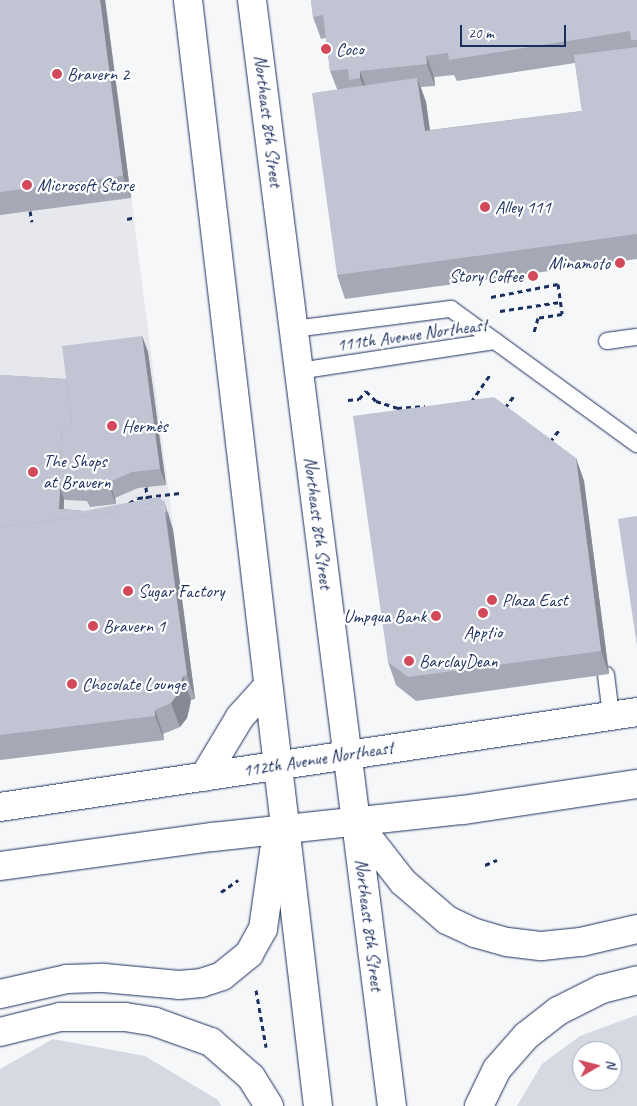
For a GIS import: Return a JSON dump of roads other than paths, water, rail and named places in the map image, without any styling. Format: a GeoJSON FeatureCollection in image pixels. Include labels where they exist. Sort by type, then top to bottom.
{"type":"FeatureCollection","features":[{"type":"Feature","properties":{"kind":"main road"},"geometry":{"type":"LineString","coordinates":[[188,0],[318,1106]]}},
{"type":"Feature","properties":{"kind":"main road","name":"Northeast 8th Street"},"geometry":{"type":"LineString","coordinates":[[252,0],[392,1106]]}},
{"type":"Feature","properties":{"kind":"main road"},"geometry":{"type":"LineString","coordinates":[[204,777],[240,717],[268,686]]}},
{"type":"Feature","properties":{"kind":"main road","name":"112th Avenue Northeast"},"geometry":{"type":"LineString","coordinates":[[0,808],[624,714]]}},
{"type":"Feature","properties":{"kind":"main road"},"geometry":{"type":"LineString","coordinates":[[0,866],[213,837],[356,822],[637,784]]}},
{"type":"Feature","properties":{"kind":"main road"},"geometry":{"type":"LineString","coordinates":[[356,822],[403,882],[448,920],[476,933],[507,942],[542,946],[581,942],[637,930]]}},
{"type":"Feature","properties":{"kind":"main road"},"geometry":{"type":"LineString","coordinates":[[0,994],[68,979],[104,978],[179,985],[201,984],[222,976],[249,954],[263,929],[274,852],[286,830]]}},
{"type":"Feature","properties":{"kind":"main road"},"geometry":{"type":"LineString","coordinates":[[478,1106],[497,1069],[526,1036],[558,1011],[602,988],[637,980]]}},
{"type":"Feature","properties":{"kind":"main road"},"geometry":{"type":"LineString","coordinates":[[0,1032],[30,1023],[84,1015],[125,1017],[155,1022],[211,1042],[251,1077],[269,1106]]}},
{"type":"Feature","properties":{"kind":"lane"},"geometry":{"type":"LineString","coordinates":[[294,329],[451,309],[495,341]]}},
{"type":"Feature","properties":{"kind":"lane"},"geometry":{"type":"LineString","coordinates":[[607,341],[637,337]]}},
{"type":"Feature","properties":{"kind":"lane","name":"111th Avenue Northeast"},"geometry":{"type":"LineString","coordinates":[[299,371],[495,341],[597,417],[637,444]]}},
{"type":"Feature","properties":{"kind":"lane"},"geometry":{"type":"LineString","coordinates":[[606,675],[624,714]]}},
{"type":"Feature","properties":{"kind":"place","name":"Coco"},"geometry":{"type":"Point","coordinates":[326,49]}},
{"type":"Feature","properties":{"kind":"place","name":"Bravern 2"},"geometry":{"type":"Point","coordinates":[57,74]}},
{"type":"Feature","properties":{"kind":"place","name":"Microsoft Store"},"geometry":{"type":"Point","coordinates":[27,185]}},
{"type":"Feature","properties":{"kind":"place","name":"Alley 111"},"geometry":{"type":"Point","coordinates":[485,207]}},
{"type":"Feature","properties":{"kind":"place","name":"Minamoto"},"geometry":{"type":"Point","coordinates":[620,263]}},
{"type":"Feature","properties":{"kind":"place","name":"Story Coffee"},"geometry":{"type":"Point","coordinates":[533,276]}},
{"type":"Feature","properties":{"kind":"place","name":"Hermès"},"geometry":{"type":"Point","coordinates":[112,426]}},
{"type":"Feature","properties":{"kind":"place","name":"The Shops at Bravern"},"geometry":{"type":"Point","coordinates":[33,472]}},
{"type":"Feature","properties":{"kind":"place","name":"Sugar Factory"},"geometry":{"type":"Point","coordinates":[128,591]}},
{"type":"Feature","properties":{"kind":"place","name":"Plaza East"},"geometry":{"type":"Point","coordinates":[492,600]}},
{"type":"Feature","properties":{"kind":"place","name":"Apptio"},"geometry":{"type":"Point","coordinates":[483,613]}},
{"type":"Feature","properties":{"kind":"place","name":"Umpqua Bank"},"geometry":{"type":"Point","coordinates":[436,616]}},
{"type":"Feature","properties":{"kind":"place","name":"Bravern 1"},"geometry":{"type":"Point","coordinates":[93,626]}},
{"type":"Feature","properties":{"kind":"place","name":"BarclayDean"},"geometry":{"type":"Point","coordinates":[409,661]}},
{"type":"Feature","properties":{"kind":"place","name":"Chocolate Lounge"},"geometry":{"type":"Point","coordinates":[72,684]}}]}
